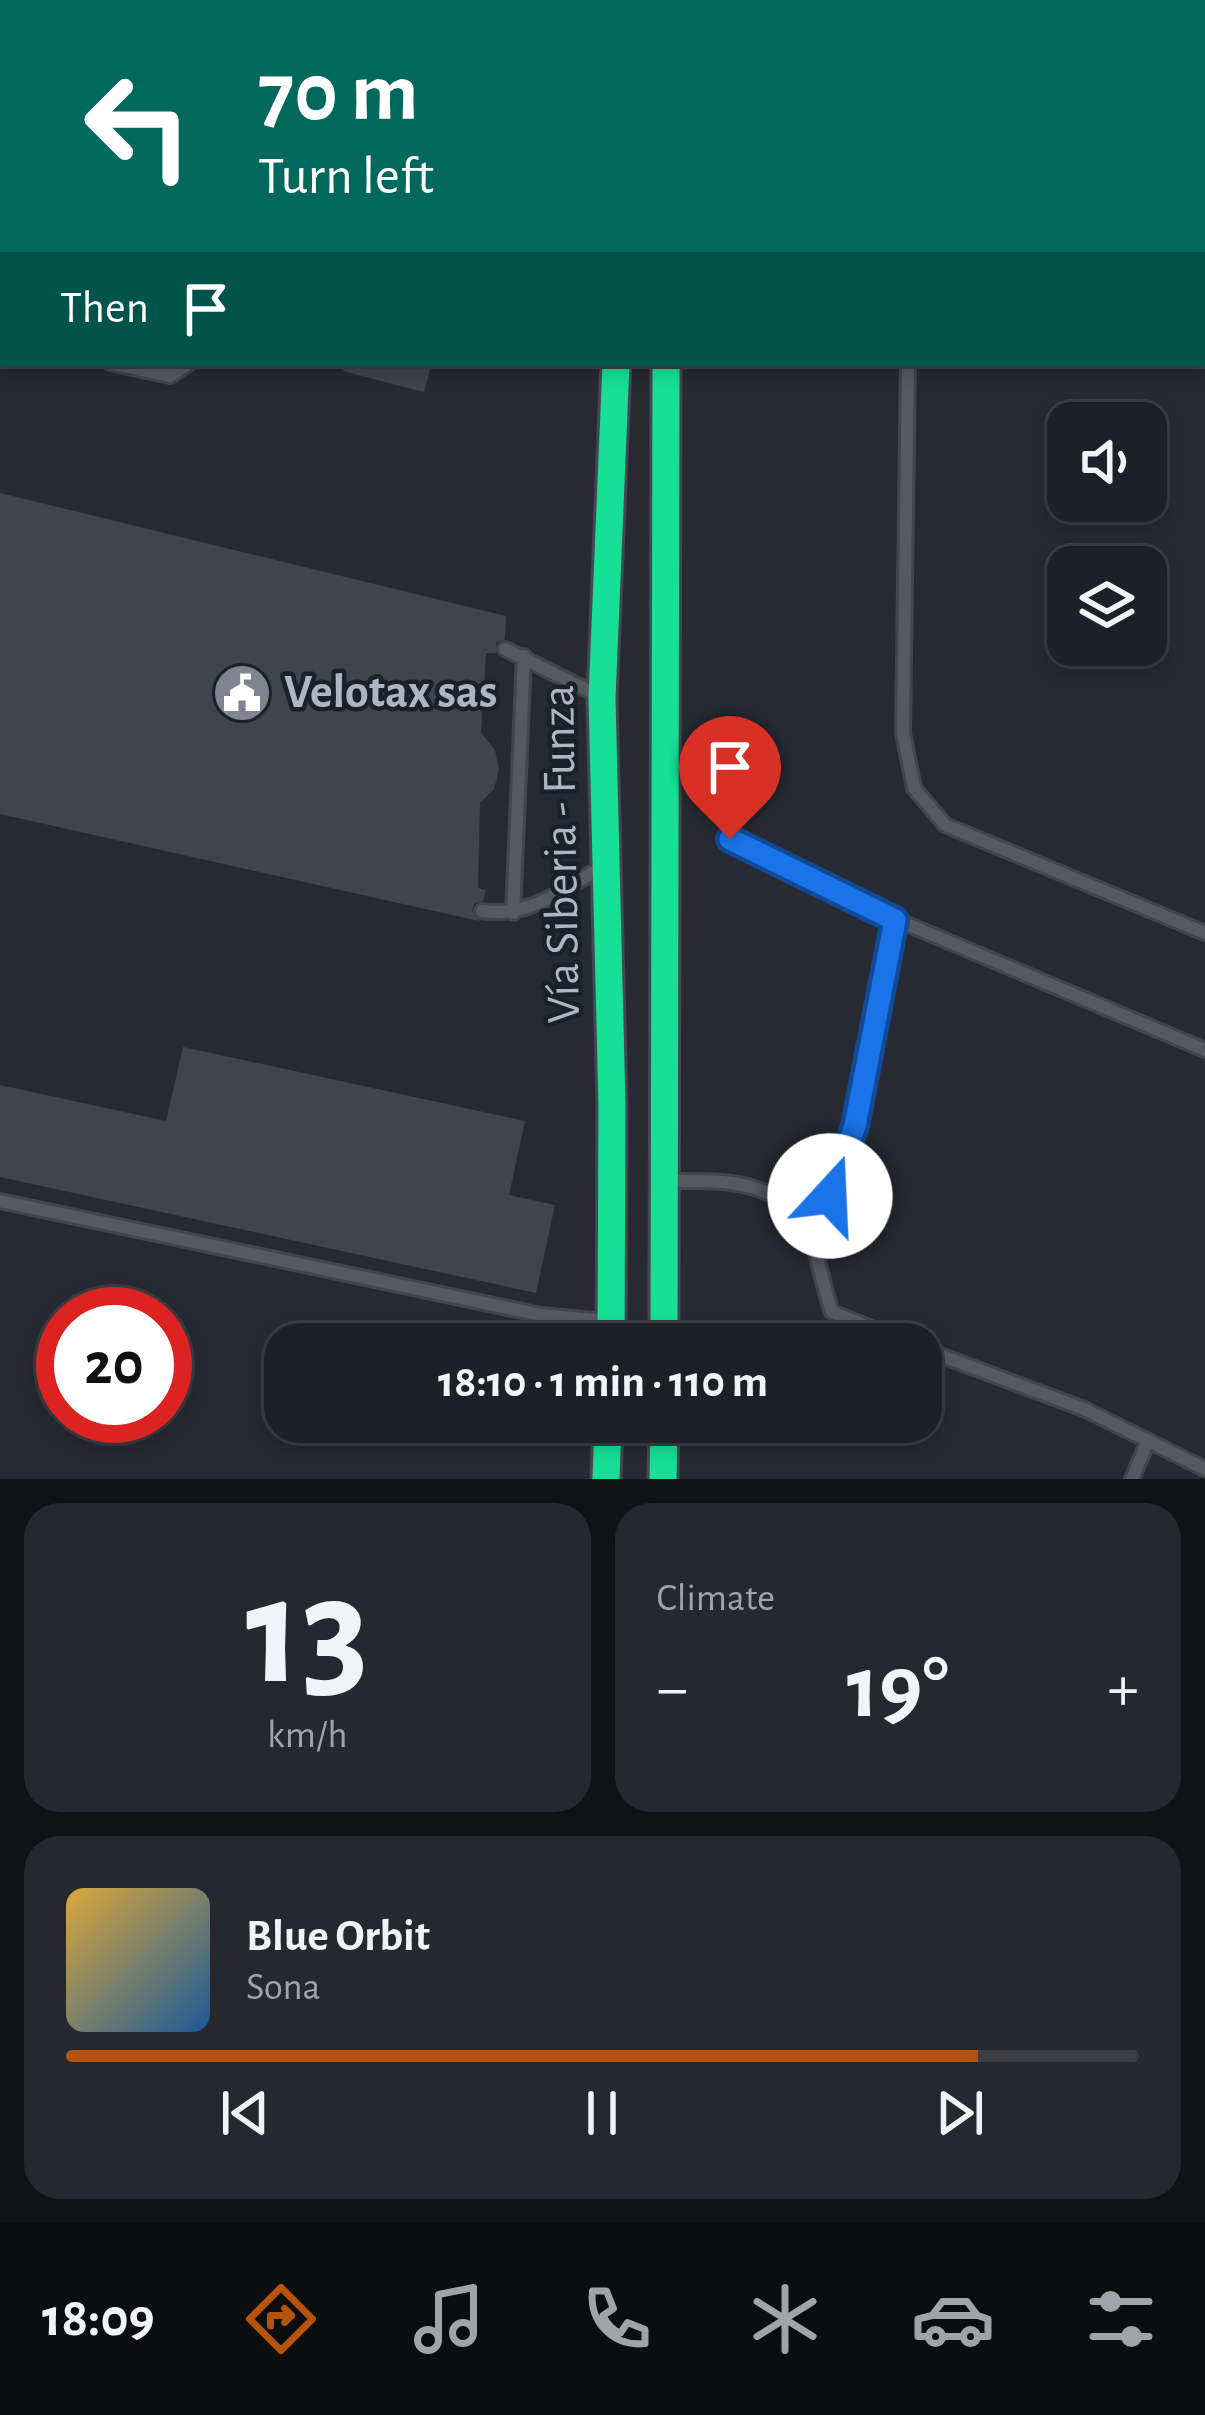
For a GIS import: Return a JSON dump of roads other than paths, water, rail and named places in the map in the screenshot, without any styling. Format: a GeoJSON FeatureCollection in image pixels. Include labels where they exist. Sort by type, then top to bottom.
{"type":"FeatureCollection","features":[{"type":"Feature","properties":{"kind":"main road","name":"Vía Siberia - Funza"},"geometry":{"type":"LineString","coordinates":[[611,366],[602,698],[612,1323]]}},
{"type":"Feature","properties":{"kind":"main road"},"geometry":{"type":"LineString","coordinates":[[664,1323],[666,366]]}},
{"type":"Feature","properties":{"kind":"main road"},"geometry":{"type":"LineString","coordinates":[[606,1479],[607,1443]]}},
{"type":"Feature","properties":{"kind":"main road"},"geometry":{"type":"LineString","coordinates":[[664,1443],[664,1479]]}},
{"type":"Feature","properties":{"kind":"lane"},"geometry":{"type":"LineString","coordinates":[[124,366],[170,376],[185,366]]}},
{"type":"Feature","properties":{"kind":"lane"},"geometry":{"type":"LineString","coordinates":[[908,366],[903,733],[914,788],[945,825],[1205,933]]}},
{"type":"Feature","properties":{"kind":"lane"},"geometry":{"type":"LineString","coordinates":[[505,649],[602,698]]}},
{"type":"Feature","properties":{"kind":"lane"},"geometry":{"type":"LineString","coordinates":[[513,913],[524,656]]}},
{"type":"Feature","properties":{"kind":"lane"},"geometry":{"type":"LineString","coordinates":[[730,839],[895,920],[1205,1050]]}},
{"type":"Feature","properties":{"kind":"lane"},"geometry":{"type":"LineString","coordinates":[[482,910],[513,913],[549,899],[606,865]]}},
{"type":"Feature","properties":{"kind":"lane"},"geometry":{"type":"LineString","coordinates":[[808,1232],[830,1196],[855,1126],[895,920]]}},
{"type":"Feature","properties":{"kind":"lane"},"geometry":{"type":"LineString","coordinates":[[664,1181],[732,1180],[782,1199],[808,1232],[832,1312],[859,1323]]}},
{"type":"Feature","properties":{"kind":"lane"},"geometry":{"type":"LineString","coordinates":[[0,1201],[573,1323]]}},
{"type":"Feature","properties":{"kind":"lane"},"geometry":{"type":"LineString","coordinates":[[942,1356],[1084,1408],[1205,1469]]}},
{"type":"Feature","properties":{"kind":"lane"},"geometry":{"type":"LineString","coordinates":[[1132,1479],[1148,1441]]}},
{"type":"Feature","properties":{"kind":"place","name":"Velotax sas"},"geometry":{"type":"Point","coordinates":[242,693]}}]}
